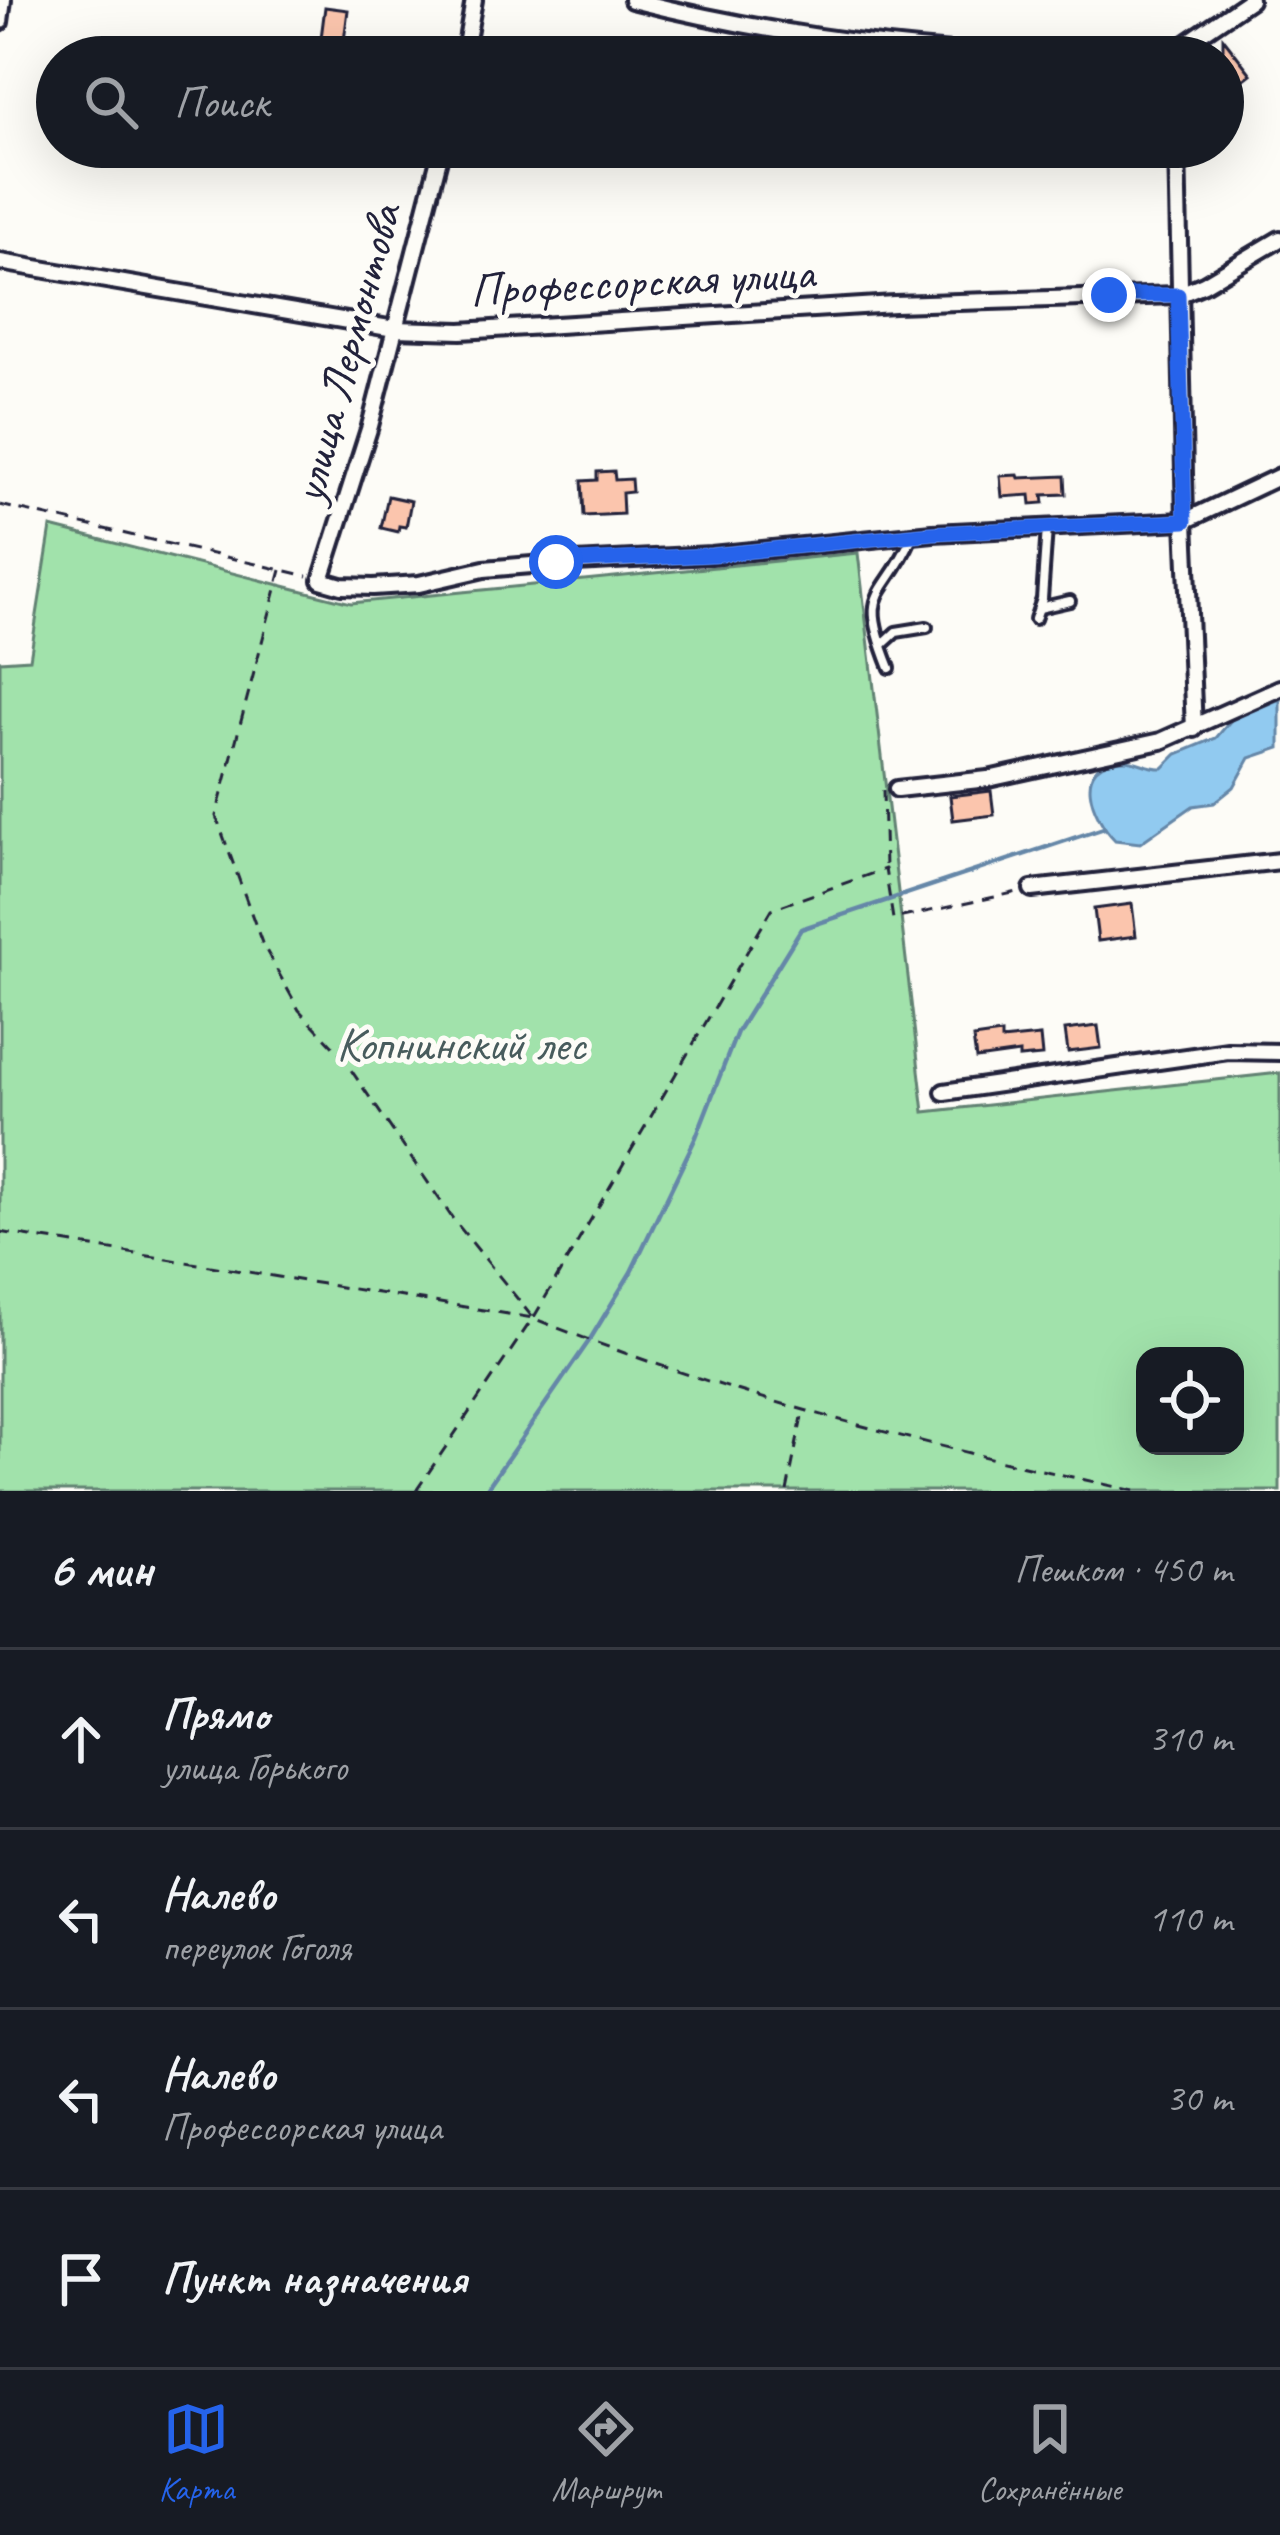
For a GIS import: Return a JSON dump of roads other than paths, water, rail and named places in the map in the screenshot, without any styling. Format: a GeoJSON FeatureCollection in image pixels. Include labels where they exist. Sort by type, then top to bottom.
{"type":"FeatureCollection","features":[{"type":"Feature","properties":{"kind":"street"},"geometry":{"type":"LineString","coordinates":[[0,22],[3,0]]}},
{"type":"Feature","properties":{"kind":"street"},"geometry":{"type":"LineString","coordinates":[[468,36],[474,0]]}},
{"type":"Feature","properties":{"kind":"street"},"geometry":{"type":"LineString","coordinates":[[632,0],[807,36]]}},
{"type":"Feature","properties":{"kind":"street"},"geometry":{"type":"LineString","coordinates":[[1200,36],[1250,0]]}},
{"type":"Feature","properties":{"kind":"street","name":"улица Лермонтова"},"geometry":{"type":"LineString","coordinates":[[436,168],[370,426],[321,580],[342,586],[396,586],[508,567],[712,555],[913,535]]}},
{"type":"Feature","properties":{"kind":"street"},"geometry":{"type":"LineString","coordinates":[[1177,168],[1194,729]]}},
{"type":"Feature","properties":{"kind":"street","name":"Профессорская улица"},"geometry":{"type":"LineString","coordinates":[[0,262],[394,329],[461,331],[894,304],[1178,295],[1280,239]]}},
{"type":"Feature","properties":{"kind":"street"},"geometry":{"type":"LineString","coordinates":[[913,535],[1185,521],[1280,476]]}},
{"type":"Feature","properties":{"kind":"street"},"geometry":{"type":"LineString","coordinates":[[897,789],[988,778],[1161,741],[1280,688]]}},
{"type":"Feature","properties":{"kind":"street"},"geometry":{"type":"LineString","coordinates":[[1032,889],[1280,861]]}},
{"type":"Feature","properties":{"kind":"street"},"geometry":{"type":"LineString","coordinates":[[944,1092],[1228,1051],[1280,1052]]}},
{"type":"Feature","properties":{"kind":"lane"},"geometry":{"type":"LineString","coordinates":[[1047,529],[1037,614],[1070,601]]}},
{"type":"Feature","properties":{"kind":"lane"},"geometry":{"type":"LineString","coordinates":[[890,668],[872,612],[875,596],[913,535]]}},
{"type":"Feature","properties":{"kind":"lane"},"geometry":{"type":"LineString","coordinates":[[883,644],[896,632],[927,627]]}},
{"type":"Feature","properties":{"kind":"water"},"geometry":{"type":"Polygon","coordinates":[[[1280,699],[1280,748],[1250,758],[1234,787],[1214,803],[1193,806],[1140,843],[1115,840],[1093,805],[1091,779],[1096,769],[1124,760],[1163,768],[1177,754],[1216,738],[1232,719],[1280,699]]]}},
{"type":"Feature","properties":{"kind":"waterway"},"geometry":{"type":"LineString","coordinates":[[485,1491],[631,1272],[696,1137],[737,1032],[801,929],[1104,828]]}},
{"type":"Feature","properties":{"kind":"park label","name":"Копнинский лес"},"geometry":{"type":"Point","coordinates":[461,1043]}}]}
